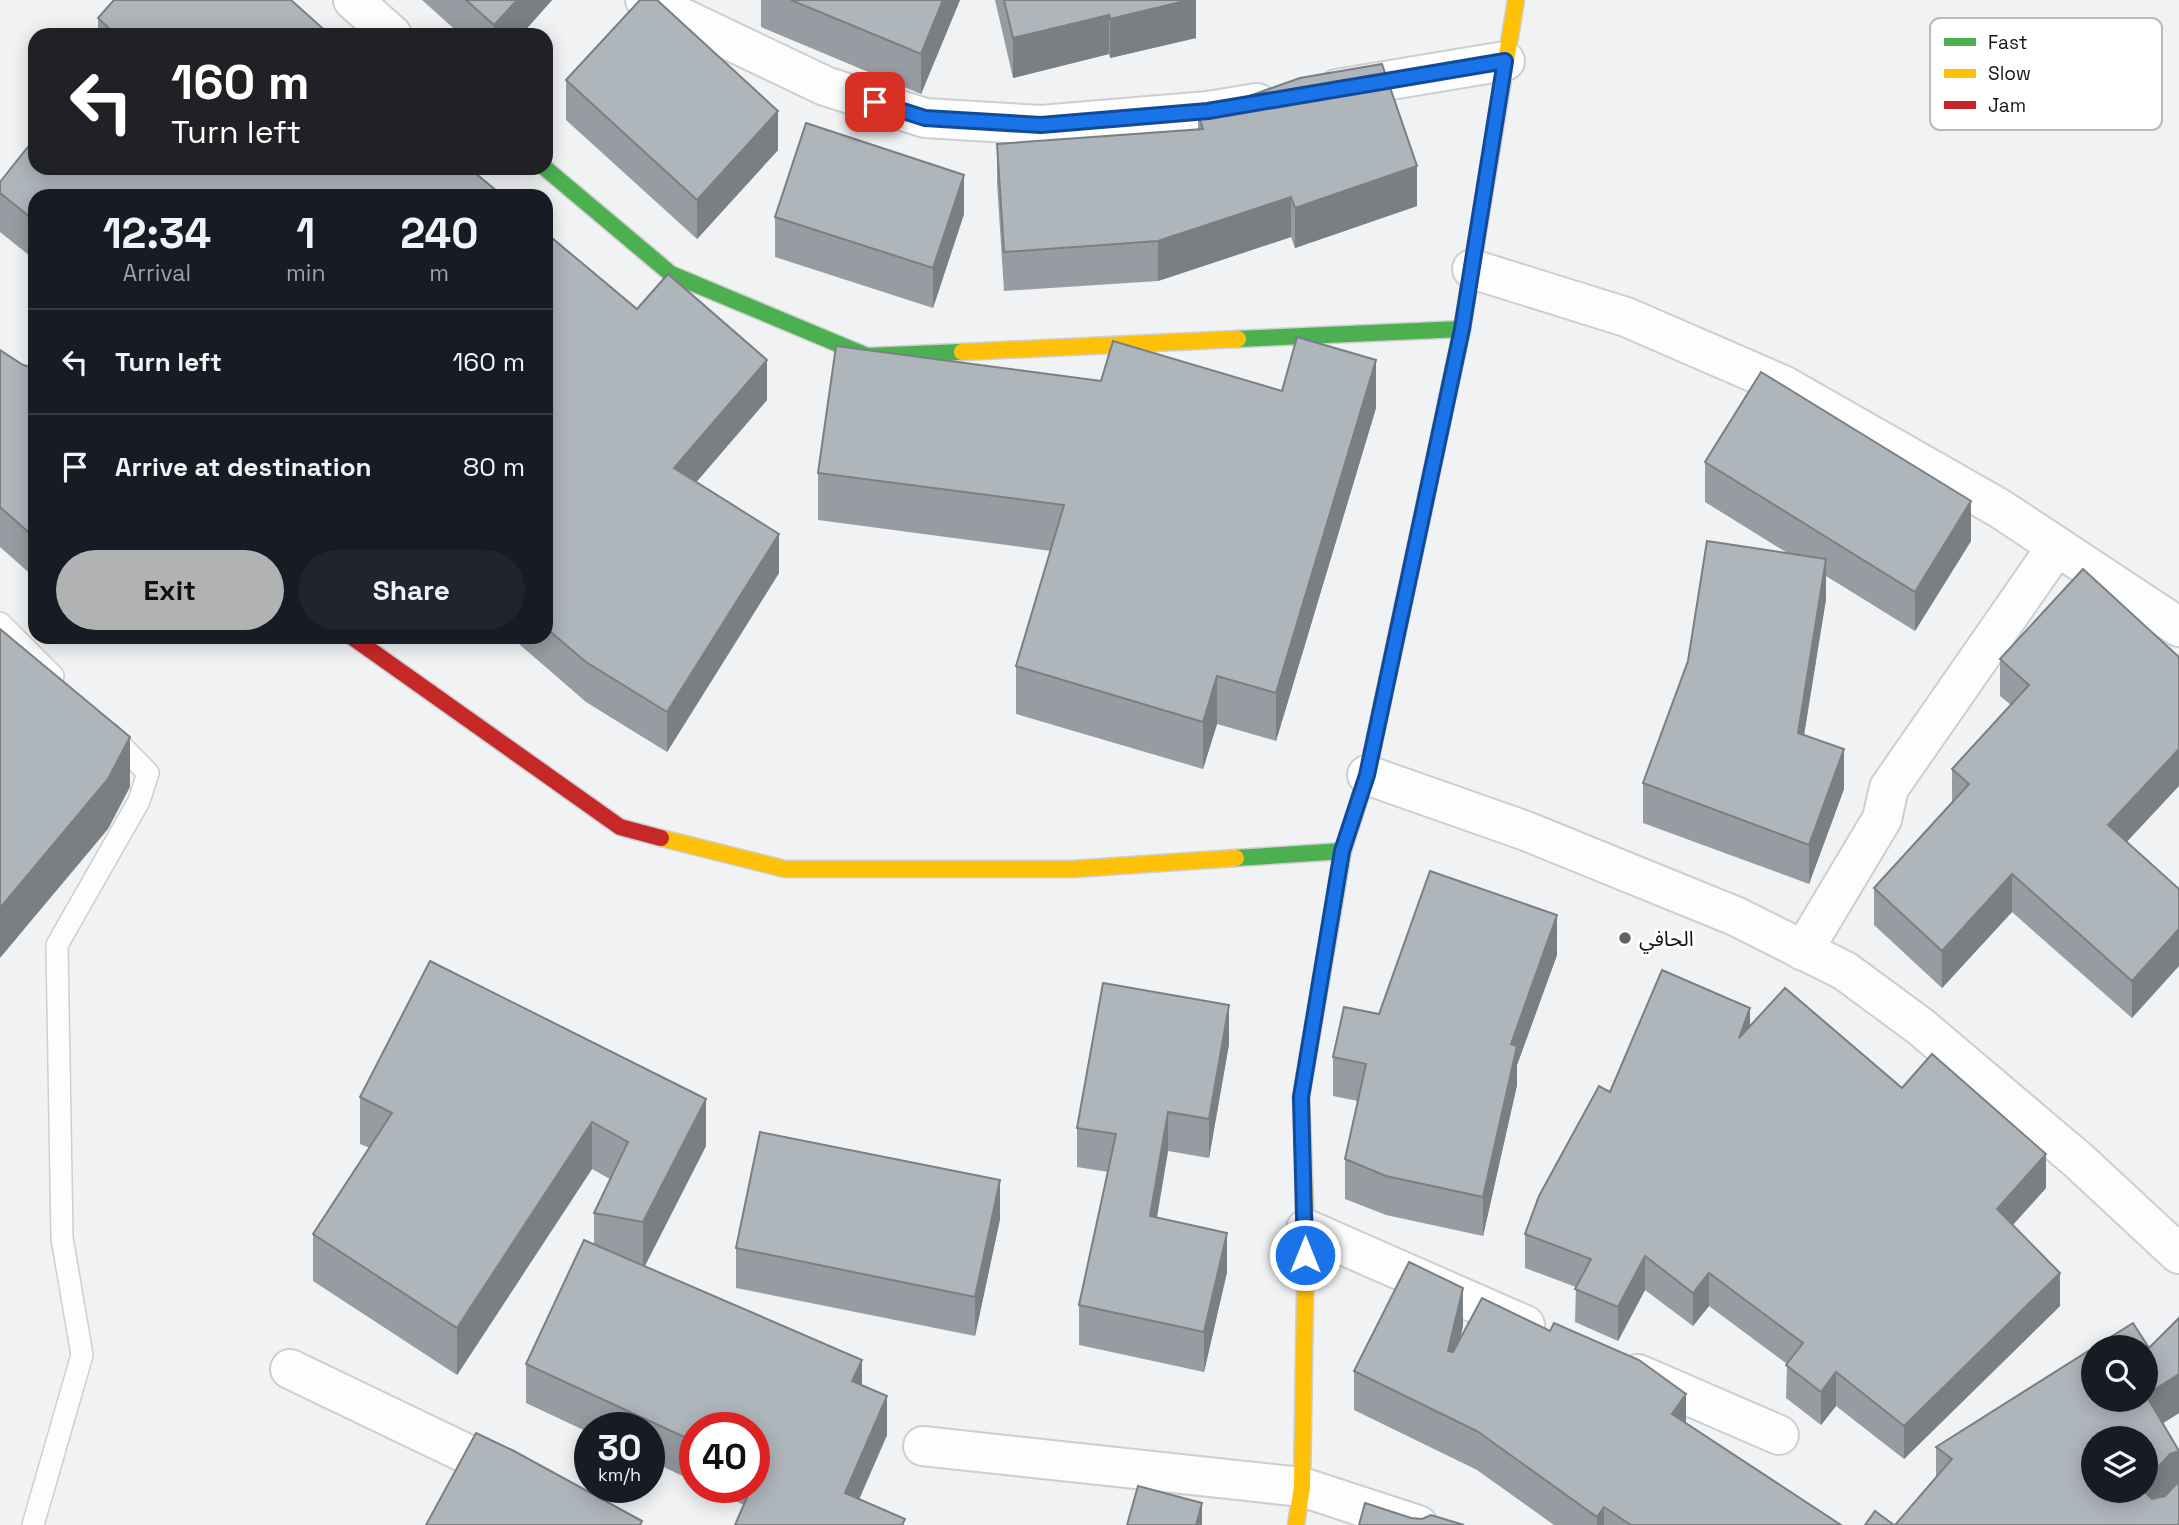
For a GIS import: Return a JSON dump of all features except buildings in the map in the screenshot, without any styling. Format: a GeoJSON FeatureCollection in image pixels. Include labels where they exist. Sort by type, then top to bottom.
{"type":"FeatureCollection","features":[{"type":"Feature","properties":{"kind":"street"},"geometry":{"type":"LineString","coordinates":[[353,0],[384,28]]}},
{"type":"Feature","properties":{"kind":"street"},"geometry":{"type":"LineString","coordinates":[[645,0],[825,86],[925,118],[1041,125],[1208,111],[1505,61]]}},
{"type":"Feature","properties":{"kind":"street"},"geometry":{"type":"LineString","coordinates":[[1296,1525],[1302,1488],[1306,1229],[1301,1097],[1342,851],[1367,775],[1462,329],[1516,0]]}},
{"type":"Feature","properties":{"kind":"street"},"geometry":{"type":"LineString","coordinates":[[553,175],[671,274],[867,356],[1462,329]]}},
{"type":"Feature","properties":{"kind":"street"},"geometry":{"type":"LineString","coordinates":[[1472,269],[1626,317],[1783,385],[1999,508],[2179,627]]}},
{"type":"Feature","properties":{"kind":"street"},"geometry":{"type":"LineString","coordinates":[[1804,951],[1882,819],[1889,788],[2057,546]]}},
{"type":"Feature","properties":{"kind":"street"},"geometry":{"type":"LineString","coordinates":[[362,644],[620,827],[785,869],[1073,869],[1342,851]]}},
{"type":"Feature","properties":{"kind":"street"},"geometry":{"type":"LineString","coordinates":[[1367,775],[1538,836],[1735,916],[1845,971],[1921,1027],[2079,1161],[2179,1254]]}},
{"type":"Feature","properties":{"kind":"street"},"geometry":{"type":"LineString","coordinates":[[1306,1229],[1562,1341]]}},
{"type":"Feature","properties":{"kind":"street"},"geometry":{"type":"LineString","coordinates":[[1600,1357],[1779,1435]]}},
{"type":"Feature","properties":{"kind":"street"},"geometry":{"type":"LineString","coordinates":[[290,1369],[541,1489]]}},
{"type":"Feature","properties":{"kind":"street"},"geometry":{"type":"LineString","coordinates":[[923,1446],[1302,1488],[1418,1525]]}},
{"type":"Feature","properties":{"kind":"lane"},"geometry":{"type":"LineString","coordinates":[[0,623],[65,689]]}},
{"type":"Feature","properties":{"kind":"lane"},"geometry":{"type":"LineString","coordinates":[[33,1525],[82,1355],[62,1238],[57,945],[139,801],[148,773],[93,717]]}},
{"type":"Feature","properties":{"kind":"traffic: fast"},"geometry":{"type":"LineString","coordinates":[[553,175],[671,274],[867,356],[962,352]]}},
{"type":"Feature","properties":{"kind":"traffic: fast"},"geometry":{"type":"LineString","coordinates":[[1329,933],[1343,851],[1367,775],[1462,329],[1471,274]]}},
{"type":"Feature","properties":{"kind":"traffic: fast"},"geometry":{"type":"LineString","coordinates":[[1238,339],[1462,329]]}},
{"type":"Feature","properties":{"kind":"traffic: fast"},"geometry":{"type":"LineString","coordinates":[[1236,858],[1343,851]]}},
{"type":"Feature","properties":{"kind":"traffic: slow"},"geometry":{"type":"LineString","coordinates":[[1471,274],[1516,0]]}},
{"type":"Feature","properties":{"kind":"traffic: slow"},"geometry":{"type":"LineString","coordinates":[[962,352],[1238,339]]}},
{"type":"Feature","properties":{"kind":"traffic: slow"},"geometry":{"type":"LineString","coordinates":[[661,838],[785,869],[1073,869],[1236,858]]}},
{"type":"Feature","properties":{"kind":"traffic: slow"},"geometry":{"type":"LineString","coordinates":[[1296,1525],[1302,1487],[1306,1229],[1301,1097],[1329,933]]}},
{"type":"Feature","properties":{"kind":"traffic: jam"},"geometry":{"type":"LineString","coordinates":[[362,644],[620,827],[661,838]]}},
{"type":"Feature","properties":{"kind":"place","name":"الحافي"},"geometry":{"type":"Point","coordinates":[1625,938]}},
{"type":"Feature","properties":{"kind":"route"},"geometry":{"type":"LineString","coordinates":[[875,102],[925,118],[1041,125],[1208,111],[1505,61],[1462,329],[1367,775],[1342,851],[1301,1097],[1305,1255]]}}]}
